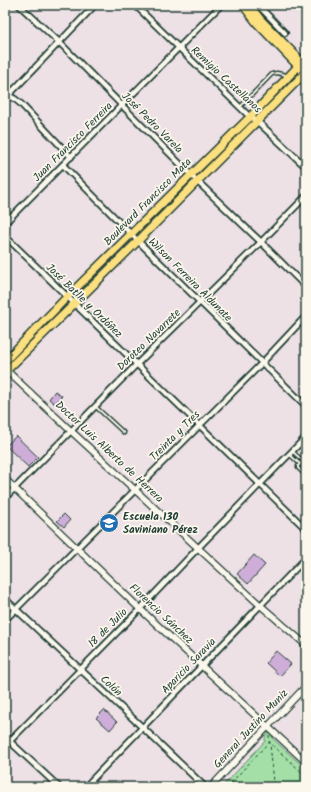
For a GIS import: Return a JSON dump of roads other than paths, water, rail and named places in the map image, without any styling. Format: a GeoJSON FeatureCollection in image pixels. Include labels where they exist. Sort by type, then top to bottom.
{"type":"FeatureCollection","features":[{"type":"Feature","properties":{"kind":"main road"},"geometry":{"type":"LineString","coordinates":[[243,5],[257,23],[304,68]]}},
{"type":"Feature","properties":{"kind":"main road"},"geometry":{"type":"LineString","coordinates":[[249,5],[304,68]]}},
{"type":"Feature","properties":{"kind":"main road","name":"Boulevard Francisco Mata"},"geometry":{"type":"LineString","coordinates":[[5,361],[67,297],[250,117],[289,76],[304,68]]}},
{"type":"Feature","properties":{"kind":"main road","name":"Boulevard Francisco Mata"},"geometry":{"type":"LineString","coordinates":[[6,371],[257,121],[304,68]]}},
{"type":"Feature","properties":{"kind":"street","name":"José Pedro Varela"},"geometry":{"type":"LineString","coordinates":[[19,5],[59,42],[121,106],[306,287]]}},
{"type":"Feature","properties":{"kind":"street"},"geometry":{"type":"LineString","coordinates":[[71,157],[21,104],[6,96],[95,5]]}},
{"type":"Feature","properties":{"kind":"street","name":"Remigio Castellanos"},"geometry":{"type":"LineString","coordinates":[[135,5],[250,117],[257,121],[306,168]]}},
{"type":"Feature","properties":{"kind":"street","name":"Juan Francisco Ferreira"},"geometry":{"type":"LineString","coordinates":[[5,223],[221,5]]}},
{"type":"Feature","properties":{"kind":"street"},"geometry":{"type":"LineString","coordinates":[[258,5],[285,33]]}},
{"type":"Feature","properties":{"kind":"street","name":"Wilson Ferreira Aldunate"},"geometry":{"type":"LineString","coordinates":[[63,165],[306,406]]}},
{"type":"Feature","properties":{"kind":"street","name":"Doroteo Navarrete"},"geometry":{"type":"LineString","coordinates":[[5,498],[136,364],[306,196]]}},
{"type":"Feature","properties":{"kind":"street","name":"José Batlle y Ordóñez"},"geometry":{"type":"LineString","coordinates":[[5,236],[136,364],[200,424],[306,529]]}},
{"type":"Feature","properties":{"kind":"street","name":"Treinta y Tres"},"geometry":{"type":"LineString","coordinates":[[5,620],[306,316]]}},
{"type":"Feature","properties":{"kind":"street","name":"Doctor Luis Alberto de Herrera"},"geometry":{"type":"LineString","coordinates":[[6,371],[260,605],[306,645]]}},
{"type":"Feature","properties":{"kind":"street","name":"18 de Julio"},"geometry":{"type":"LineString","coordinates":[[5,746],[306,437]]}},
{"type":"Feature","properties":{"kind":"street","name":"Florencio Sánchez"},"geometry":{"type":"LineString","coordinates":[[5,479],[140,609],[306,762]]}},
{"type":"Feature","properties":{"kind":"street","name":"Aparicio Saravia"},"geometry":{"type":"LineString","coordinates":[[85,787],[306,558]]}},
{"type":"Feature","properties":{"kind":"street","name":"Colón"},"geometry":{"type":"LineString","coordinates":[[5,599],[205,787]]}},
{"type":"Feature","properties":{"kind":"street","name":"General Justino Muniz"},"geometry":{"type":"LineString","coordinates":[[211,787],[306,686]]}},
{"type":"Feature","properties":{"kind":"street"},"geometry":{"type":"LineString","coordinates":[[5,737],[59,787]]}},
{"type":"Feature","properties":{"kind":"lane"},"geometry":{"type":"LineString","coordinates":[[240,107],[272,74],[281,73],[289,76]]}},
{"type":"Feature","properties":{"kind":"lane"},"geometry":{"type":"LineString","coordinates":[[95,406],[124,433]]}},
{"type":"Feature","properties":{"kind":"lane"},"geometry":{"type":"LineString","coordinates":[[291,453],[303,461]]}},
{"type":"Feature","properties":{"kind":"lane"},"geometry":{"type":"LineString","coordinates":[[291,453],[300,464]]}},
{"type":"Feature","properties":{"kind":"lane"},"geometry":{"type":"LineString","coordinates":[[306,458],[298,468],[306,476]]}},
{"type":"Feature","properties":{"kind":"lane"},"geometry":{"type":"LineString","coordinates":[[303,503],[306,500]]}},
{"type":"Feature","properties":{"kind":"place","name":"Escuela 130 Saviniano Pérez"},"geometry":{"type":"Point","coordinates":[109,523]}}]}
